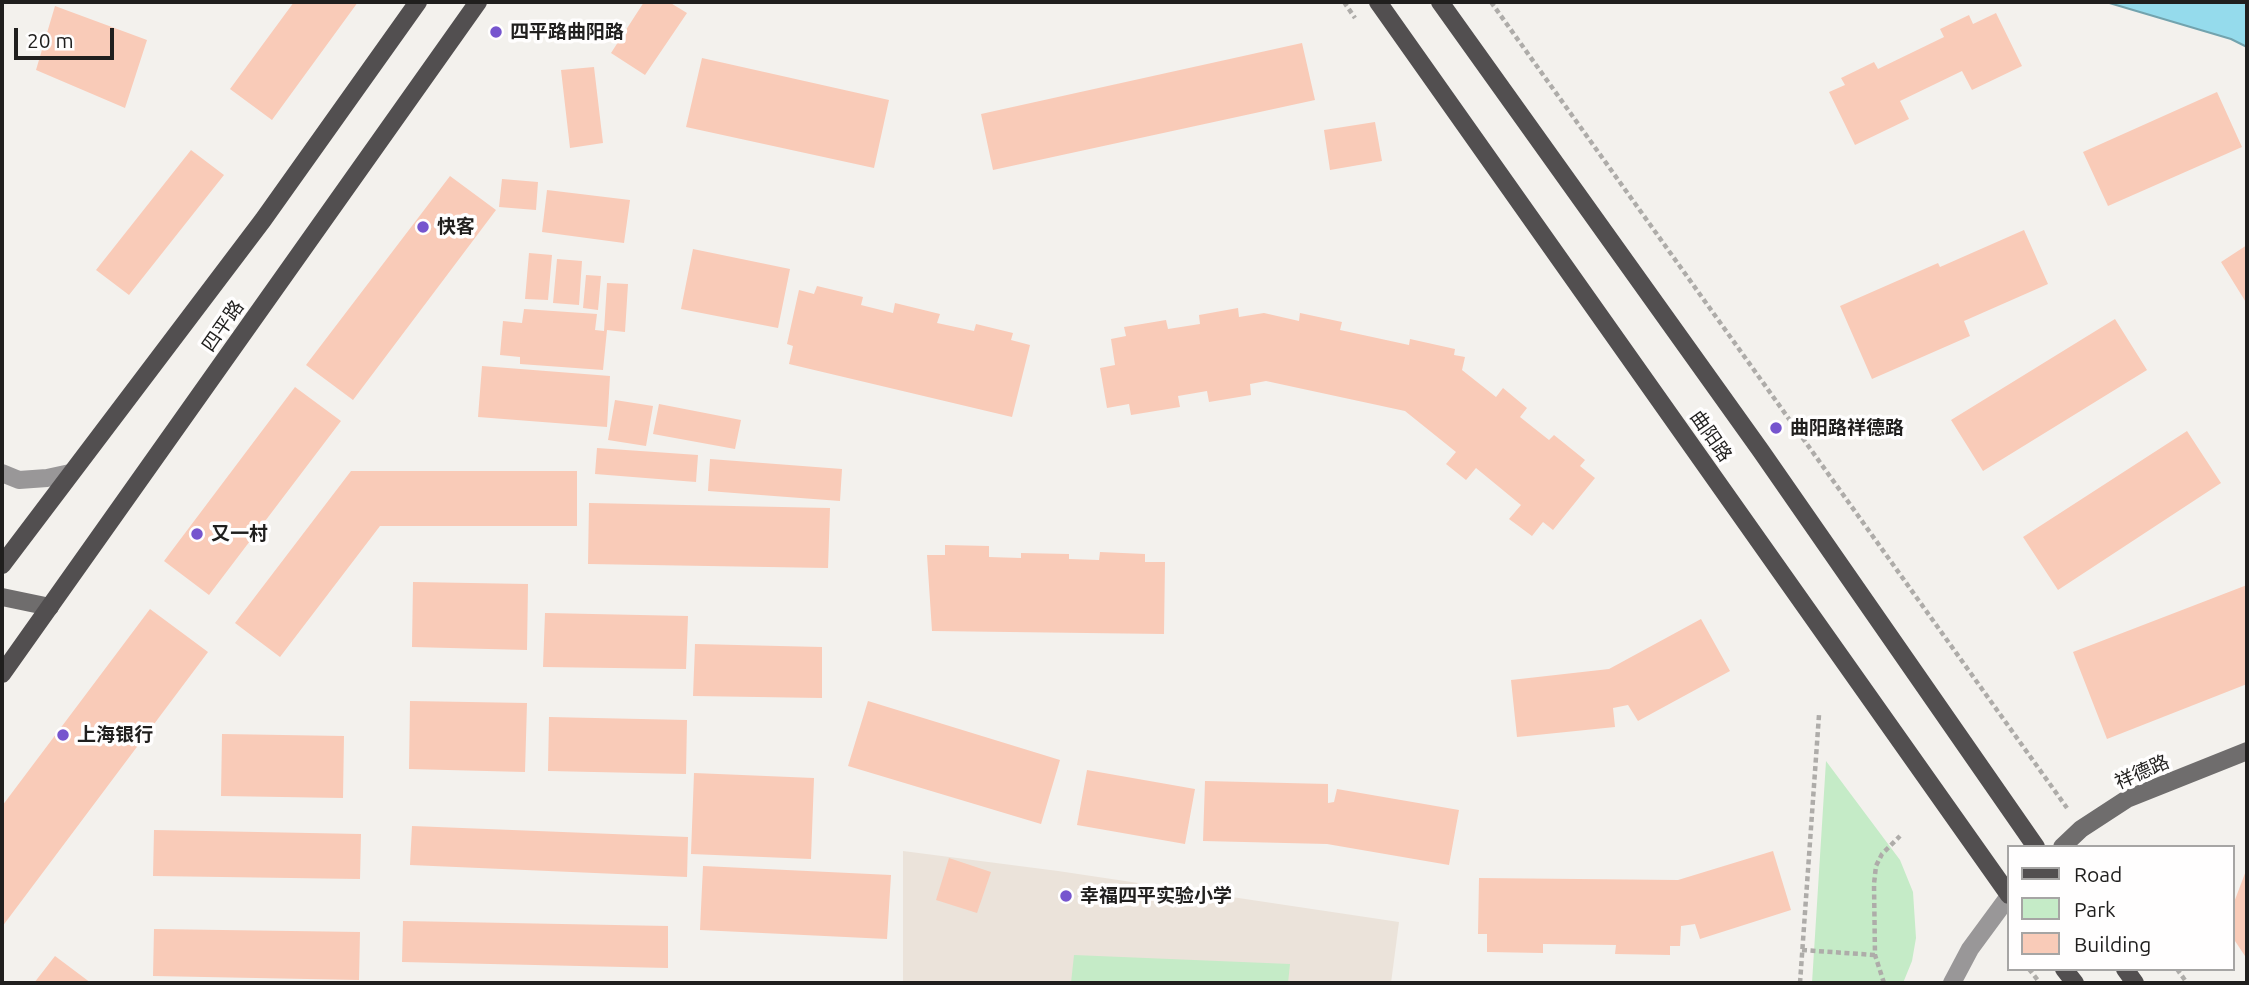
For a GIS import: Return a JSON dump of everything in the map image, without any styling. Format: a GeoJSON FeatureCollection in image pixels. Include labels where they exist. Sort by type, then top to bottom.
{"type":"FeatureCollection","features":[{"type":"Feature","properties":{"kind":"main road","name":"四平路"},"geometry":{"type":"LineString","coordinates":[[2,565],[263,220],[418,2]]}},
{"type":"Feature","properties":{"kind":"main road","name":"四平路"},"geometry":{"type":"LineString","coordinates":[[2,674],[478,2]]}},
{"type":"Feature","properties":{"kind":"main road","name":"曲阳路"},"geometry":{"type":"LineString","coordinates":[[1378,2],[2008,895]]}},
{"type":"Feature","properties":{"kind":"main road","name":"曲阳路"},"geometry":{"type":"LineString","coordinates":[[1440,2],[1761,451],[2035,845]]}},
{"type":"Feature","properties":{"kind":"street"},"geometry":{"type":"LineString","coordinates":[[2,473],[19,480],[69,473]]}},
{"type":"Feature","properties":{"kind":"street"},"geometry":{"type":"LineString","coordinates":[[2,597],[50,607]]}},
{"type":"Feature","properties":{"kind":"street","name":"祥德路"},"geometry":{"type":"LineString","coordinates":[[2064,845],[2081,830],[2127,799],[2247,751]]}},
{"type":"Feature","properties":{"kind":"street"},"geometry":{"type":"LineString","coordinates":[[1952,983],[1970,949],[2008,897]]}},
{"type":"Feature","properties":{"kind":"path"},"geometry":{"type":"LineString","coordinates":[[1491,2],[2081,830]]}},
{"type":"Feature","properties":{"kind":"path"},"geometry":{"type":"LineString","coordinates":[[1800,983],[1819,715]]}},
{"type":"Feature","properties":{"kind":"path"},"geometry":{"type":"LineString","coordinates":[[1884,983],[1875,955],[1873,915],[1876,866],[1882,854],[1900,836]]}},
{"type":"Feature","properties":{"kind":"path"},"geometry":{"type":"LineString","coordinates":[[1802,950],[1875,955]]}},
{"type":"Feature","properties":{"kind":"shaded area","name":"幸福四平实验小学"},"geometry":{"type":"Polygon","coordinates":[[[903,851],[1058,871],[1399,922],[1391,983],[903,983],[903,851]]]}},
{"type":"Feature","properties":{"kind":"green space"},"geometry":{"type":"Polygon","coordinates":[[[1826,761],[1900,860],[1913,892],[1916,938],[1912,961],[1903,983],[1812,983],[1826,761]]]}},
{"type":"Feature","properties":{"kind":"green space"},"geometry":{"type":"Polygon","coordinates":[[[1074,955],[1290,964],[1288,983],[1071,983],[1074,955]]]}},
{"type":"Feature","properties":{"kind":"water"},"geometry":{"type":"Polygon","coordinates":[[[2106,2],[2247,2],[2247,47],[2231,39],[2106,2]]]}},
{"type":"Feature","properties":{"kind":"building"},"geometry":{"type":"Polygon","coordinates":[[[294,2],[358,2],[272,120],[230,89],[294,2]]]}},
{"type":"Feature","properties":{"kind":"building"},"geometry":{"type":"Polygon","coordinates":[[[644,2],[669,2],[687,13],[645,75],[611,53],[644,2]]]}},
{"type":"Feature","properties":{"kind":"building"},"geometry":{"type":"Polygon","coordinates":[[[55,6],[147,40],[125,108],[36,70],[55,6]]]}},
{"type":"Feature","properties":{"kind":"building"},"geometry":{"type":"Polygon","coordinates":[[[1996,13],[2022,66],[1972,90],[1962,71],[1900,101],[1909,119],[1855,145],[1829,92],[1845,85],[1841,78],[1874,62],[1878,69],[1944,37],[1940,29],[1969,15],[1973,24],[1996,13]]]}},
{"type":"Feature","properties":{"kind":"building"},"geometry":{"type":"Polygon","coordinates":[[[1302,43],[1315,100],[993,170],[981,114],[1302,43]]]}},
{"type":"Feature","properties":{"kind":"building"},"geometry":{"type":"Polygon","coordinates":[[[702,58],[889,100],[874,168],[686,127],[702,58]]]}},
{"type":"Feature","properties":{"kind":"building"},"geometry":{"type":"Polygon","coordinates":[[[594,67],[603,143],[570,148],[561,70],[594,67]]]}},
{"type":"Feature","properties":{"kind":"building"},"geometry":{"type":"Polygon","coordinates":[[[2217,92],[2242,147],[2108,206],[2083,152],[2217,92]]]}},
{"type":"Feature","properties":{"kind":"building"},"geometry":{"type":"Polygon","coordinates":[[[1375,122],[1382,161],[1330,170],[1324,130],[1375,122]]]}},
{"type":"Feature","properties":{"kind":"building"},"geometry":{"type":"Polygon","coordinates":[[[191,150],[224,175],[129,295],[96,270],[191,150]]]}},
{"type":"Feature","properties":{"kind":"building"},"geometry":{"type":"Polygon","coordinates":[[[450,176],[496,210],[353,400],[306,365],[450,176]]]}},
{"type":"Feature","properties":{"kind":"building"},"geometry":{"type":"Polygon","coordinates":[[[502,179],[538,182],[536,210],[499,207],[502,179]]]}},
{"type":"Feature","properties":{"kind":"building"},"geometry":{"type":"Polygon","coordinates":[[[547,190],[630,200],[624,243],[542,232],[547,190]]]}},
{"type":"Feature","properties":{"kind":"building"},"geometry":{"type":"Polygon","coordinates":[[[2024,230],[2048,284],[1964,321],[1970,336],[1872,379],[1840,306],[1938,263],[1940,267],[2024,230]]]}},
{"type":"Feature","properties":{"kind":"building"},"geometry":{"type":"Polygon","coordinates":[[[2247,245],[2247,304],[2221,262],[2247,245]]]}},
{"type":"Feature","properties":{"kind":"building"},"geometry":{"type":"Polygon","coordinates":[[[693,249],[790,269],[778,328],[681,309],[693,249]]]}},
{"type":"Feature","properties":{"kind":"building"},"geometry":{"type":"Polygon","coordinates":[[[529,253],[552,255],[548,300],[525,299],[529,253]]]}},
{"type":"Feature","properties":{"kind":"building"},"geometry":{"type":"Polygon","coordinates":[[[557,259],[582,261],[579,305],[553,303],[557,259]]]}},
{"type":"Feature","properties":{"kind":"building"},"geometry":{"type":"Polygon","coordinates":[[[586,275],[601,276],[598,310],[583,308],[586,275]]]}},
{"type":"Feature","properties":{"kind":"building"},"geometry":{"type":"Polygon","coordinates":[[[607,283],[628,284],[625,332],[607,330],[603,370],[520,364],[520,357],[500,355],[503,321],[522,323],[524,309],[597,314],[595,330],[604,331],[607,283]]]}},
{"type":"Feature","properties":{"kind":"building"},"geometry":{"type":"Polygon","coordinates":[[[817,286],[863,297],[861,305],[893,313],[895,303],[940,314],[937,323],[974,331],[976,324],[1013,333],[1011,340],[1030,345],[1012,417],[789,364],[793,346],[787,344],[799,290],[814,294],[817,286]]]}},
{"type":"Feature","properties":{"kind":"building"},"geometry":{"type":"Polygon","coordinates":[[[1238,308],[1239,317],[1264,313],[1299,321],[1300,313],[1342,322],[1340,330],[1409,345],[1410,339],[1455,349],[1454,355],[1465,357],[1462,370],[1496,397],[1503,388],[1527,408],[1520,417],[1549,440],[1554,435],[1585,460],[1580,466],[1595,478],[1553,530],[1543,522],[1532,536],[1509,519],[1521,505],[1476,468],[1466,480],[1446,464],[1456,452],[1405,411],[1266,381],[1250,384],[1251,395],[1209,402],[1207,391],[1178,396],[1180,407],[1131,415],[1129,404],[1107,408],[1100,368],[1115,365],[1111,339],[1126,336],[1124,327],[1166,320],[1168,329],[1200,324],[1199,315],[1238,308]]]}},
{"type":"Feature","properties":{"kind":"building"},"geometry":{"type":"Polygon","coordinates":[[[2115,319],[2147,370],[1983,471],[1951,420],[2115,319]]]}},
{"type":"Feature","properties":{"kind":"building"},"geometry":{"type":"Polygon","coordinates":[[[482,366],[610,376],[607,427],[478,417],[482,366]]]}},
{"type":"Feature","properties":{"kind":"building"},"geometry":{"type":"Polygon","coordinates":[[[295,387],[341,421],[209,595],[164,561],[295,387]]]}},
{"type":"Feature","properties":{"kind":"building"},"geometry":{"type":"Polygon","coordinates":[[[615,400],[653,406],[646,446],[608,440],[615,400]]]}},
{"type":"Feature","properties":{"kind":"building"},"geometry":{"type":"Polygon","coordinates":[[[659,404],[741,420],[735,449],[653,434],[659,404]]]}},
{"type":"Feature","properties":{"kind":"building"},"geometry":{"type":"Polygon","coordinates":[[[2187,431],[2221,483],[2058,590],[2023,537],[2187,431]]]}},
{"type":"Feature","properties":{"kind":"building"},"geometry":{"type":"Polygon","coordinates":[[[597,448],[698,455],[696,482],[595,474],[597,448]]]}},
{"type":"Feature","properties":{"kind":"building"},"geometry":{"type":"Polygon","coordinates":[[[710,459],[842,469],[840,501],[708,491],[710,459]]]}},
{"type":"Feature","properties":{"kind":"building"},"geometry":{"type":"Polygon","coordinates":[[[351,471],[577,471],[577,526],[380,526],[280,657],[235,623],[351,471]]]}},
{"type":"Feature","properties":{"kind":"building"},"geometry":{"type":"Polygon","coordinates":[[[589,503],[830,508],[828,568],[588,564],[589,503]]]}},
{"type":"Feature","properties":{"kind":"building"},"geometry":{"type":"Polygon","coordinates":[[[945,545],[989,546],[989,557],[1021,558],[1021,553],[1069,554],[1069,559],[1099,560],[1100,552],[1145,554],[1145,562],[1165,562],[1164,634],[932,631],[927,555],[945,555],[945,545]]]}},
{"type":"Feature","properties":{"kind":"building"},"geometry":{"type":"Polygon","coordinates":[[[413,582],[528,584],[527,650],[412,647],[413,582]]]}},
{"type":"Feature","properties":{"kind":"building"},"geometry":{"type":"Polygon","coordinates":[[[2247,585],[2247,684],[2107,739],[2073,652],[2247,585]]]}},
{"type":"Feature","properties":{"kind":"building"},"geometry":{"type":"Polygon","coordinates":[[[150,609],[208,652],[2,927],[2,806],[150,609]]]}},
{"type":"Feature","properties":{"kind":"building"},"geometry":{"type":"Polygon","coordinates":[[[545,613],[688,616],[686,669],[543,667],[545,613]]]}},
{"type":"Feature","properties":{"kind":"building"},"geometry":{"type":"Polygon","coordinates":[[[1701,619],[1730,671],[1638,721],[1628,705],[1613,708],[1615,727],[1517,737],[1511,680],[1609,669],[1701,619]]]}},
{"type":"Feature","properties":{"kind":"building"},"geometry":{"type":"Polygon","coordinates":[[[695,644],[822,647],[822,698],[693,696],[695,644]]]}},
{"type":"Feature","properties":{"kind":"building"},"geometry":{"type":"Polygon","coordinates":[[[410,701],[527,703],[525,772],[409,769],[410,701]]]}},
{"type":"Feature","properties":{"kind":"building"},"geometry":{"type":"Polygon","coordinates":[[[868,701],[1060,760],[1041,824],[848,766],[868,701]]]}},
{"type":"Feature","properties":{"kind":"building"},"geometry":{"type":"Polygon","coordinates":[[[549,717],[687,720],[686,774],[548,771],[549,717]]]}},
{"type":"Feature","properties":{"kind":"building"},"geometry":{"type":"Polygon","coordinates":[[[222,734],[344,736],[343,798],[221,796],[222,734]]]}},
{"type":"Feature","properties":{"kind":"building"},"geometry":{"type":"Polygon","coordinates":[[[1087,770],[1195,789],[1185,844],[1077,825],[1087,770]]]}},
{"type":"Feature","properties":{"kind":"building"},"geometry":{"type":"Polygon","coordinates":[[[694,773],[814,778],[811,859],[691,854],[694,773]]]}},
{"type":"Feature","properties":{"kind":"building"},"geometry":{"type":"Polygon","coordinates":[[[1205,781],[1328,784],[1328,803],[1334,802],[1337,789],[1459,810],[1449,865],[1327,844],[1203,841],[1205,781]]]}},
{"type":"Feature","properties":{"kind":"building"},"geometry":{"type":"Polygon","coordinates":[[[412,826],[688,837],[687,877],[410,865],[412,826]]]}},
{"type":"Feature","properties":{"kind":"building"},"geometry":{"type":"Polygon","coordinates":[[[154,830],[361,834],[360,879],[153,876],[154,830]]]}},
{"type":"Feature","properties":{"kind":"building"},"geometry":{"type":"Polygon","coordinates":[[[1773,851],[1791,910],[1700,939],[1695,924],[1681,926],[1680,946],[1670,946],[1670,955],[1615,954],[1616,945],[1543,944],[1543,953],[1487,952],[1487,934],[1478,934],[1479,878],[1678,880],[1773,851]]]}},
{"type":"Feature","properties":{"kind":"building"},"geometry":{"type":"Polygon","coordinates":[[[949,858],[991,872],[977,913],[936,900],[949,858]]]}},
{"type":"Feature","properties":{"kind":"building"},"geometry":{"type":"Polygon","coordinates":[[[703,866],[891,875],[887,939],[700,930],[703,866]]]}},
{"type":"Feature","properties":{"kind":"building"},"geometry":{"type":"Polygon","coordinates":[[[2247,868],[2247,959],[2235,941],[2235,900],[2247,868]]]}},
{"type":"Feature","properties":{"kind":"building"},"geometry":{"type":"Polygon","coordinates":[[[403,921],[668,926],[668,968],[402,962],[403,921]]]}},
{"type":"Feature","properties":{"kind":"building"},"geometry":{"type":"Polygon","coordinates":[[[154,929],[360,932],[359,980],[153,976],[154,929]]]}},
{"type":"Feature","properties":{"kind":"building"},"geometry":{"type":"Polygon","coordinates":[[[55,956],[91,983],[34,983],[55,956]]]}},
{"type":"Feature","properties":{"kind":"place","name":"四平路曲阳路"},"geometry":{"type":"Point","coordinates":[496,32]}},
{"type":"Feature","properties":{"kind":"place","name":"快客"},"geometry":{"type":"Point","coordinates":[423,227]}},
{"type":"Feature","properties":{"kind":"place","name":"曲阳路祥德路"},"geometry":{"type":"Point","coordinates":[1776,428]}},
{"type":"Feature","properties":{"kind":"place","name":"又一村"},"geometry":{"type":"Point","coordinates":[197,534]}},
{"type":"Feature","properties":{"kind":"place","name":"上海银行"},"geometry":{"type":"Point","coordinates":[63,735]}},
{"type":"Feature","properties":{"kind":"place","name":"幸福四平实验小学"},"geometry":{"type":"Point","coordinates":[1066,896]}}]}
